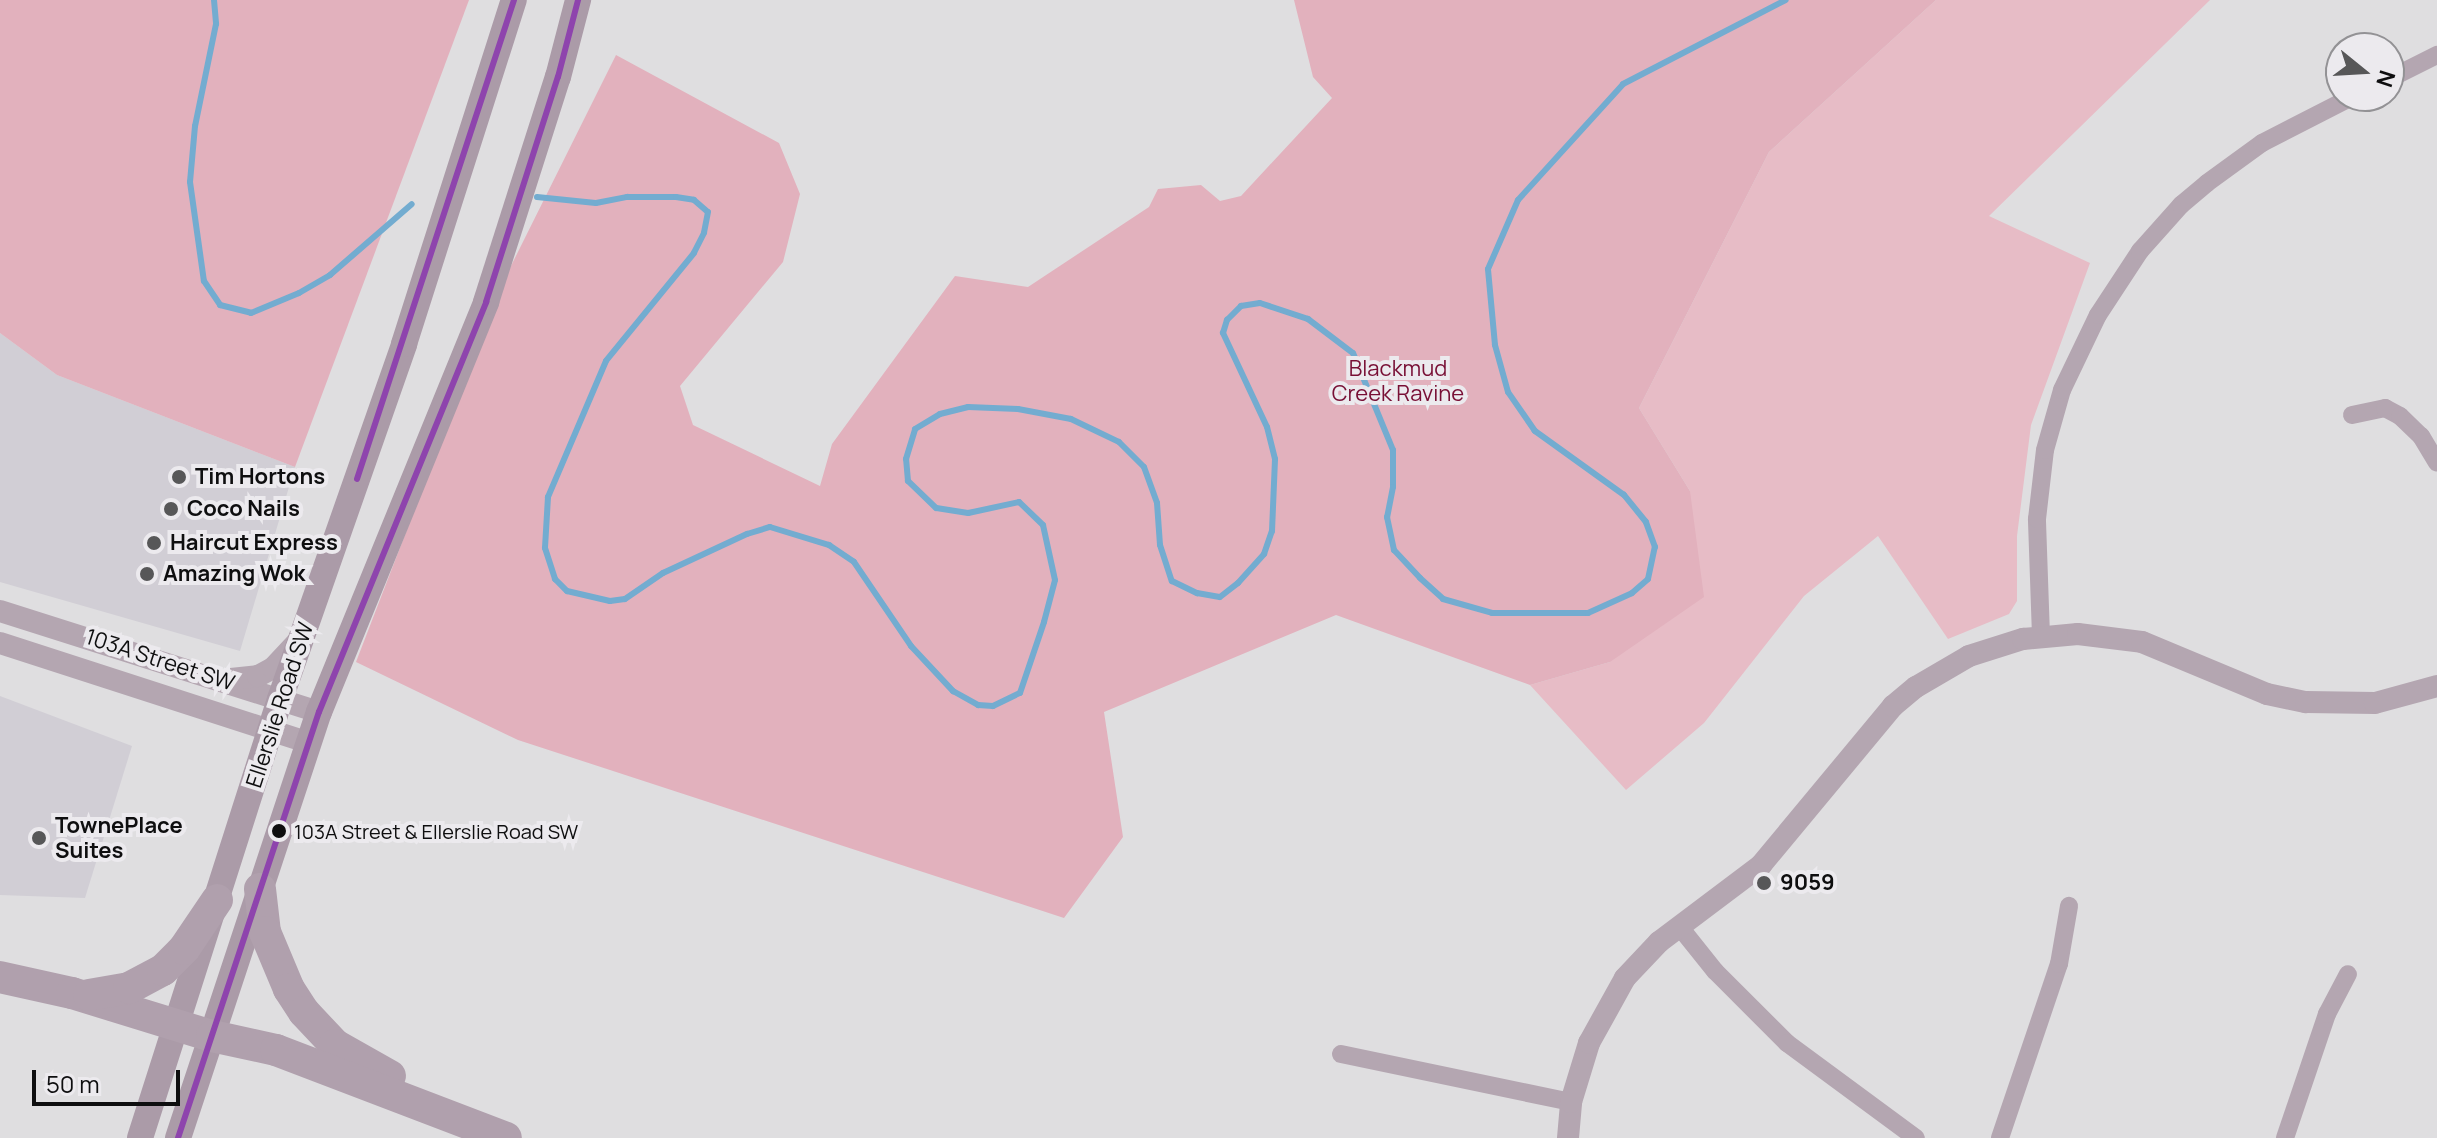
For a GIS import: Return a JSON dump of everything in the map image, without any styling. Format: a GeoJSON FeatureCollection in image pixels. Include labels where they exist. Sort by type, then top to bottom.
{"type":"FeatureCollection","features":[{"type":"Feature","properties":{"kind":"highway"},"geometry":{"type":"LineString","coordinates":[[260,889],[265,932],[289,989],[319,1030],[335,1045],[506,1138]]}},
{"type":"Feature","properties":{"kind":"highway"},"geometry":{"type":"LineString","coordinates":[[72,993],[89,995],[129,988],[153,977],[184,949],[217,900]]}},
{"type":"Feature","properties":{"kind":"highway"},"geometry":{"type":"LineString","coordinates":[[0,977],[72,993],[212,1036],[276,1050],[506,1138]]}},
{"type":"Feature","properties":{"kind":"main road","name":"Ellerslie Road SW"},"geometry":{"type":"LineString","coordinates":[[140,1138],[280,699],[404,344],[514,0]]}},
{"type":"Feature","properties":{"kind":"main road","name":"Ellerslie Road SW"},"geometry":{"type":"LineString","coordinates":[[178,1138],[319,712],[486,302],[558,77],[578,0]]}},
{"type":"Feature","properties":{"kind":"street"},"geometry":{"type":"LineString","coordinates":[[2405,71],[2437,55]]}},
{"type":"Feature","properties":{"kind":"street"},"geometry":{"type":"LineString","coordinates":[[2041,636],[2037,519],[2045,450],[2062,390],[2098,315],[2140,251],[2181,205],[2262,143],[2325,111]]}},
{"type":"Feature","properties":{"kind":"street"},"geometry":{"type":"LineString","coordinates":[[2352,415],[2385,408],[2400,416],[2421,436],[2437,463]]}},
{"type":"Feature","properties":{"kind":"street","name":"103A Street SW"},"geometry":{"type":"LineString","coordinates":[[0,611],[319,712]]}},
{"type":"Feature","properties":{"kind":"street"},"geometry":{"type":"LineString","coordinates":[[1568,1138],[1571,1102],[1589,1043],[1612,997],[1638,963],[1679,926],[1761,865],[1801,821],[1870,732],[1916,687],[1983,650],[2041,636],[2078,634],[2142,642],[2252,689],[2306,702],[2375,703],[2437,686]]}},
{"type":"Feature","properties":{"kind":"street"},"geometry":{"type":"LineString","coordinates":[[222,680],[264,673],[288,655],[302,637]]}},
{"type":"Feature","properties":{"kind":"street","name":"103A Street SW"},"geometry":{"type":"LineString","coordinates":[[0,643],[309,743]]}},
{"type":"Feature","properties":{"kind":"street"},"geometry":{"type":"LineString","coordinates":[[2000,1138],[2059,964],[2069,906]]}},
{"type":"Feature","properties":{"kind":"street"},"geometry":{"type":"LineString","coordinates":[[1679,926],[1715,971],[1787,1043],[1916,1138]]}},
{"type":"Feature","properties":{"kind":"street"},"geometry":{"type":"LineString","coordinates":[[2285,1138],[2327,1014],[2348,974]]}},
{"type":"Feature","properties":{"kind":"street"},"geometry":{"type":"LineString","coordinates":[[1341,1054],[1571,1102]]}},
{"type":"Feature","properties":{"kind":"shaded area"},"geometry":{"type":"Polygon","coordinates":[[[1936,0],[2210,0],[1989,216],[2090,263],[2031,425],[2017,536],[2017,601],[2009,614],[1948,639],[1878,536],[1804,596],[1704,723],[1626,790],[1530,685],[1610,662],[1690,491],[1639,408],[1769,152],[1936,0]]]}},
{"type":"Feature","properties":{"kind":"shaded area"},"geometry":{"type":"Polygon","coordinates":[[[0,333],[57,375],[295,467],[240,651],[0,582],[0,333]]]}},
{"type":"Feature","properties":{"kind":"shaded area"},"geometry":{"type":"Polygon","coordinates":[[[0,696],[132,746],[85,898],[0,895],[0,696]]]}},
{"type":"Feature","properties":{"kind":"green space"},"geometry":{"type":"Polygon","coordinates":[[[0,0],[469,0],[295,467],[57,375],[0,333],[0,0]]]}},
{"type":"Feature","properties":{"kind":"green space","name":"Blackmud Creek Ravine"},"geometry":{"type":"Polygon","coordinates":[[[1294,0],[1936,0],[1769,152],[1639,408],[1690,491],[1704,597],[1610,662],[1530,685],[1336,615],[1104,712],[1123,837],[1064,918],[518,740],[356,662],[500,288],[616,55],[779,143],[800,194],[783,262],[680,386],[693,425],[820,486],[832,444],[955,276],[1028,287],[1149,207],[1158,189],[1201,185],[1220,201],[1241,196],[1332,98],[1313,77],[1294,0]]]}},
{"type":"Feature","properties":{"kind":"waterway"},"geometry":{"type":"LineString","coordinates":[[214,0],[216,24],[195,126],[190,182],[204,281],[220,305],[251,313],[299,293],[330,275],[412,204]]}},
{"type":"Feature","properties":{"kind":"waterway"},"geometry":{"type":"LineString","coordinates":[[537,197],[596,203],[627,197],[676,197],[694,200],[708,212],[704,233],[694,253],[606,361],[548,497],[545,548],[555,579],[567,591],[610,601],[625,599],[663,573],[747,534],[770,527],[829,545],[854,562],[911,646],[953,691],[978,705],[993,706],[1020,693],[1044,622],[1055,580],[1043,525],[1019,502],[968,513],[936,508],[908,481],[906,459],[915,429],[940,414],[968,407],[1018,409],[1071,419],[1119,442],[1144,467],[1157,503],[1160,545],[1172,581],[1197,593],[1220,597],[1238,583],[1264,554],[1272,531],[1275,459],[1267,427],[1223,333],[1227,320],[1241,306],[1260,303],[1308,319],[1353,353],[1393,450],[1393,487],[1387,517],[1394,550],[1420,578],[1443,599],[1492,613],[1588,613],[1632,593],[1648,579],[1655,547],[1646,522],[1624,495],[1535,431],[1508,392],[1495,345],[1488,269],[1518,200],[1623,84],[1786,0]]}},
{"type":"Feature","properties":{"kind":"transit line"},"geometry":{"type":"LineString","coordinates":[[357,479],[514,0]]}},
{"type":"Feature","properties":{"kind":"transit line"},"geometry":{"type":"LineString","coordinates":[[178,1138],[319,712],[486,302],[558,77],[578,0]]}},
{"type":"Feature","properties":{"kind":"place","name":"Tim Hortons"},"geometry":{"type":"Point","coordinates":[179,477]}},
{"type":"Feature","properties":{"kind":"place","name":"Coco Nails"},"geometry":{"type":"Point","coordinates":[171,509]}},
{"type":"Feature","properties":{"kind":"place","name":"Haircut Express"},"geometry":{"type":"Point","coordinates":[154,543]}},
{"type":"Feature","properties":{"kind":"place","name":"Amazing Wok"},"geometry":{"type":"Point","coordinates":[147,574]}},
{"type":"Feature","properties":{"kind":"place","name":"103A Street & Ellerslie Road SW"},"geometry":{"type":"Point","coordinates":[279,831]}},
{"type":"Feature","properties":{"kind":"place","name":"TownePlace Suites"},"geometry":{"type":"Point","coordinates":[39,838]}},
{"type":"Feature","properties":{"kind":"place","name":"9059"},"geometry":{"type":"Point","coordinates":[1764,883]}}]}
